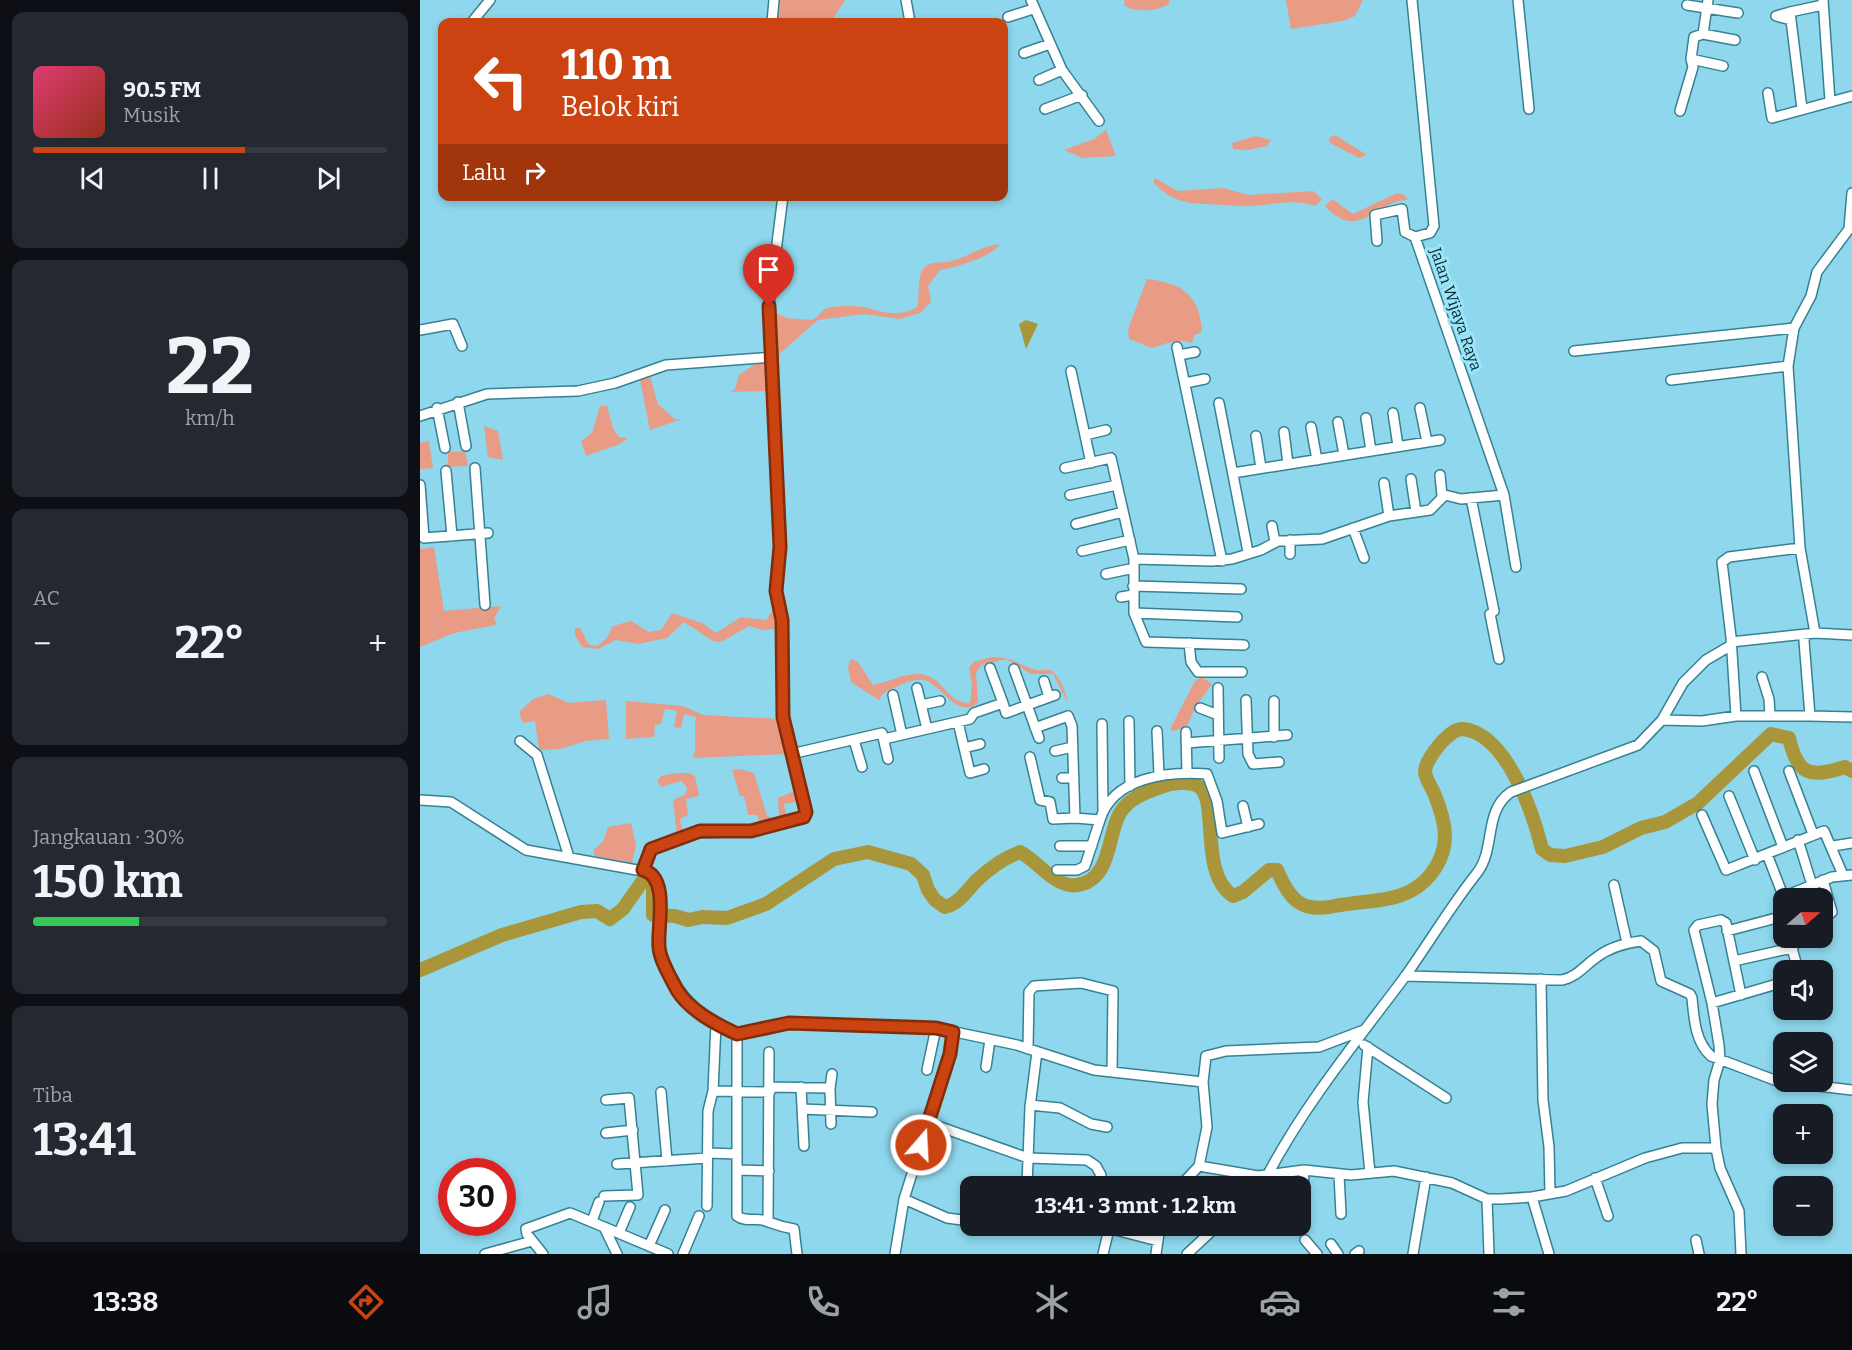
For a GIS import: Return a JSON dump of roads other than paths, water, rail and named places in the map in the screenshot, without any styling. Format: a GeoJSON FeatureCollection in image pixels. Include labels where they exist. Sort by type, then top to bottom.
{"type":"FeatureCollection","features":[{"type":"Feature","properties":{"kind":"street"},"geometry":{"type":"LineString","coordinates":[[475,18],[489,0]]}},
{"type":"Feature","properties":{"kind":"street"},"geometry":{"type":"LineString","coordinates":[[772,18],[774,0]]}},
{"type":"Feature","properties":{"kind":"street"},"geometry":{"type":"LineString","coordinates":[[906,0],[909,18]]}},
{"type":"Feature","properties":{"kind":"street","name":"Jalan Wijaya Raya"},"geometry":{"type":"LineString","coordinates":[[1412,0],[1434,226],[1430,233],[1415,237],[1503,493],[1516,567]]}},
{"type":"Feature","properties":{"kind":"street"},"geometry":{"type":"LineString","coordinates":[[1518,0],[1529,109]]}},
{"type":"Feature","properties":{"kind":"street"},"geometry":{"type":"LineString","coordinates":[[1802,110],[1791,16],[1823,2],[1830,101]]}},
{"type":"Feature","properties":{"kind":"street"},"geometry":{"type":"LineString","coordinates":[[1008,17],[1032,4],[1062,70],[1082,95],[1099,122]]}},
{"type":"Feature","properties":{"kind":"street"},"geometry":{"type":"LineString","coordinates":[[1703,34],[1708,4]]}},
{"type":"Feature","properties":{"kind":"street"},"geometry":{"type":"LineString","coordinates":[[1687,5],[1708,4],[1738,13]]}},
{"type":"Feature","properties":{"kind":"street"},"geometry":{"type":"LineString","coordinates":[[1680,111],[1693,67],[1691,59],[1694,37],[1703,34],[1736,40]]}},
{"type":"Feature","properties":{"kind":"street"},"geometry":{"type":"LineString","coordinates":[[1024,53],[1050,44]]}},
{"type":"Feature","properties":{"kind":"street"},"geometry":{"type":"LineString","coordinates":[[1691,59],[1724,66]]}},
{"type":"Feature","properties":{"kind":"street"},"geometry":{"type":"LineString","coordinates":[[1039,80],[1062,70]]}},
{"type":"Feature","properties":{"kind":"street"},"geometry":{"type":"LineString","coordinates":[[1768,93],[1772,118],[1852,96]]}},
{"type":"Feature","properties":{"kind":"street"},"geometry":{"type":"LineString","coordinates":[[1045,109],[1082,95]]}},
{"type":"Feature","properties":{"kind":"street"},"geometry":{"type":"LineString","coordinates":[[1810,716],[1804,641],[1810,634],[1800,548],[1788,366],[1794,328],[1811,296],[1817,272],[1849,230],[1852,193]]}},
{"type":"Feature","properties":{"kind":"street"},"geometry":{"type":"LineString","coordinates":[[643,870],[651,849],[694,833],[751,831],[804,817],[806,812],[783,717],[782,620],[776,591],[780,547],[769,306],[782,201]]}},
{"type":"Feature","properties":{"kind":"street"},"geometry":{"type":"LineString","coordinates":[[1377,241],[1375,215],[1379,212],[1402,209],[1405,232],[1415,237]]}},
{"type":"Feature","properties":{"kind":"street"},"geometry":{"type":"LineString","coordinates":[[420,330],[453,324],[462,346]]}},
{"type":"Feature","properties":{"kind":"street"},"geometry":{"type":"LineString","coordinates":[[1574,351],[1794,328]]}},
{"type":"Feature","properties":{"kind":"street"},"geometry":{"type":"LineString","coordinates":[[1195,352],[1178,351],[1222,561]]}},
{"type":"Feature","properties":{"kind":"street"},"geometry":{"type":"LineString","coordinates":[[420,416],[437,408],[487,394],[578,391],[615,383],[666,365],[772,357]]}},
{"type":"Feature","properties":{"kind":"street"},"geometry":{"type":"LineString","coordinates":[[1671,380],[1788,366]]}},
{"type":"Feature","properties":{"kind":"street"},"geometry":{"type":"LineString","coordinates":[[1071,371],[1091,463]]}},
{"type":"Feature","properties":{"kind":"street"},"geometry":{"type":"LineString","coordinates":[[1185,383],[1205,379]]}},
{"type":"Feature","properties":{"kind":"street"},"geometry":{"type":"LineString","coordinates":[[458,402],[465,446]]}},
{"type":"Feature","properties":{"kind":"street"},"geometry":{"type":"LineString","coordinates":[[1219,403],[1248,552]]}},
{"type":"Feature","properties":{"kind":"street"},"geometry":{"type":"LineString","coordinates":[[437,408],[445,448]]}},
{"type":"Feature","properties":{"kind":"street"},"geometry":{"type":"LineString","coordinates":[[1420,408],[1427,442]]}},
{"type":"Feature","properties":{"kind":"street"},"geometry":{"type":"LineString","coordinates":[[1393,413],[1398,446]]}},
{"type":"Feature","properties":{"kind":"street"},"geometry":{"type":"LineString","coordinates":[[1366,418],[1371,451]]}},
{"type":"Feature","properties":{"kind":"street"},"geometry":{"type":"LineString","coordinates":[[1338,422],[1344,455]]}},
{"type":"Feature","properties":{"kind":"street"},"geometry":{"type":"LineString","coordinates":[[1311,427],[1317,459]]}},
{"type":"Feature","properties":{"kind":"street"},"geometry":{"type":"LineString","coordinates":[[1085,435],[1106,430]]}},
{"type":"Feature","properties":{"kind":"street"},"geometry":{"type":"LineString","coordinates":[[1284,432],[1288,464]]}},
{"type":"Feature","properties":{"kind":"street"},"geometry":{"type":"LineString","coordinates":[[1256,436],[1261,468]]}},
{"type":"Feature","properties":{"kind":"street"},"geometry":{"type":"LineString","coordinates":[[1233,473],[1440,440]]}},
{"type":"Feature","properties":{"kind":"street"},"geometry":{"type":"LineString","coordinates":[[1065,468],[1111,458],[1134,563],[1134,613],[1146,642],[1244,645]]}},
{"type":"Feature","properties":{"kind":"street"},"geometry":{"type":"LineString","coordinates":[[475,468],[484,533],[485,605]]}},
{"type":"Feature","properties":{"kind":"street"},"geometry":{"type":"LineString","coordinates":[[447,471],[452,536]]}},
{"type":"Feature","properties":{"kind":"street"},"geometry":{"type":"LineString","coordinates":[[1440,475],[1442,496]]}},
{"type":"Feature","properties":{"kind":"street"},"geometry":{"type":"LineString","coordinates":[[1411,479],[1416,512]]}},
{"type":"Feature","properties":{"kind":"street"},"geometry":{"type":"LineString","coordinates":[[1384,483],[1389,516]]}},
{"type":"Feature","properties":{"kind":"street"},"geometry":{"type":"LineString","coordinates":[[420,485],[424,538],[484,533]]}},
{"type":"Feature","properties":{"kind":"street"},"geometry":{"type":"LineString","coordinates":[[1070,495],[1117,485]]}},
{"type":"Feature","properties":{"kind":"street"},"geometry":{"type":"LineString","coordinates":[[1106,574],[1134,563],[1222,561],[1261,550],[1275,542],[1322,539],[1389,516],[1430,510],[1442,496],[1453,495],[1461,499],[1503,493]]}},
{"type":"Feature","properties":{"kind":"street"},"geometry":{"type":"LineString","coordinates":[[1471,498],[1494,611],[1490,614],[1499,659]]}},
{"type":"Feature","properties":{"kind":"street"},"geometry":{"type":"LineString","coordinates":[[1076,524],[1124,512]]}},
{"type":"Feature","properties":{"kind":"street"},"geometry":{"type":"LineString","coordinates":[[1272,526],[1275,542]]}},
{"type":"Feature","properties":{"kind":"street"},"geometry":{"type":"LineString","coordinates":[[1353,528],[1364,558]]}},
{"type":"Feature","properties":{"kind":"street"},"geometry":{"type":"LineString","coordinates":[[1082,551],[1130,540]]}},
{"type":"Feature","properties":{"kind":"street"},"geometry":{"type":"LineString","coordinates":[[1290,540],[1290,554]]}},
{"type":"Feature","properties":{"kind":"street"},"geometry":{"type":"LineString","coordinates":[[1736,716],[1723,560],[1800,548]]}},
{"type":"Feature","properties":{"kind":"street"},"geometry":{"type":"LineString","coordinates":[[1121,597],[1133,591],[1241,590]]}},
{"type":"Feature","properties":{"kind":"street"},"geometry":{"type":"LineString","coordinates":[[1134,613],[1237,616]]}},
{"type":"Feature","properties":{"kind":"street"},"geometry":{"type":"LineString","coordinates":[[1261,1176],[1309,1103],[1405,976],[1461,892],[1481,867],[1497,804],[1511,792],[1638,745],[1662,720],[1683,684],[1706,660],[1730,644],[1810,634],[1852,635]]}},
{"type":"Feature","properties":{"kind":"street"},"geometry":{"type":"LineString","coordinates":[[1189,643],[1191,662],[1198,672],[1242,672]]}},
{"type":"Feature","properties":{"kind":"street"},"geometry":{"type":"LineString","coordinates":[[990,668],[1006,713],[1052,696],[1044,681]]}},
{"type":"Feature","properties":{"kind":"street"},"geometry":{"type":"LineString","coordinates":[[1014,669],[1037,733],[1068,716],[1072,726],[1075,818]]}},
{"type":"Feature","properties":{"kind":"street"},"geometry":{"type":"LineString","coordinates":[[1762,677],[1769,699],[1770,715]]}},
{"type":"Feature","properties":{"kind":"street"},"geometry":{"type":"LineString","coordinates":[[917,688],[927,729]]}},
{"type":"Feature","properties":{"kind":"street"},"geometry":{"type":"LineString","coordinates":[[1218,688],[1219,758]]}},
{"type":"Feature","properties":{"kind":"street"},"geometry":{"type":"LineString","coordinates":[[893,695],[902,735]]}},
{"type":"Feature","properties":{"kind":"street"},"geometry":{"type":"LineString","coordinates":[[1246,700],[1248,754],[1253,764],[1279,762]]}},
{"type":"Feature","properties":{"kind":"street"},"geometry":{"type":"LineString","coordinates":[[1274,700],[1274,737]]}},
{"type":"Feature","properties":{"kind":"street"},"geometry":{"type":"LineString","coordinates":[[921,705],[940,701]]}},
{"type":"Feature","properties":{"kind":"street"},"geometry":{"type":"LineString","coordinates":[[884,739],[970,719],[974,713],[1003,703]]}},
{"type":"Feature","properties":{"kind":"street"},"geometry":{"type":"LineString","coordinates":[[1200,708],[1218,715]]}},
{"type":"Feature","properties":{"kind":"street"},"geometry":{"type":"LineString","coordinates":[[1662,720],[1702,722],[1736,716],[1770,715],[1793,718],[1852,717]]}},
{"type":"Feature","properties":{"kind":"street"},"geometry":{"type":"LineString","coordinates":[[1129,721],[1130,786]]}},
{"type":"Feature","properties":{"kind":"street"},"geometry":{"type":"LineString","coordinates":[[958,722],[970,773],[984,769]]}},
{"type":"Feature","properties":{"kind":"street"},"geometry":{"type":"LineString","coordinates":[[1057,870],[1077,870],[1085,866],[1092,846],[1103,810],[1102,724]]}},
{"type":"Feature","properties":{"kind":"street"},"geometry":{"type":"LineString","coordinates":[[1157,731],[1159,775]]}},
{"type":"Feature","properties":{"kind":"street"},"geometry":{"type":"LineString","coordinates":[[1186,732],[1187,772]]}},
{"type":"Feature","properties":{"kind":"street"},"geometry":{"type":"LineString","coordinates":[[791,754],[882,733],[888,759]]}},
{"type":"Feature","properties":{"kind":"street"},"geometry":{"type":"LineString","coordinates":[[1186,743],[1247,740],[1287,735]]}},
{"type":"Feature","properties":{"kind":"street"},"geometry":{"type":"LineString","coordinates":[[854,740],[862,767]]}},
{"type":"Feature","properties":{"kind":"street"},"geometry":{"type":"LineString","coordinates":[[520,741],[537,755],[569,857]]}},
{"type":"Feature","properties":{"kind":"street"},"geometry":{"type":"LineString","coordinates":[[964,748],[980,744]]}},
{"type":"Feature","properties":{"kind":"street"},"geometry":{"type":"LineString","coordinates":[[1055,751],[1073,747]]}},
{"type":"Feature","properties":{"kind":"street"},"geometry":{"type":"LineString","coordinates":[[1030,757],[1040,800],[1050,802],[1053,819],[1100,820]]}},
{"type":"Feature","properties":{"kind":"street"},"geometry":{"type":"LineString","coordinates":[[1754,771],[1784,847]]}},
{"type":"Feature","properties":{"kind":"street"},"geometry":{"type":"LineString","coordinates":[[1789,771],[1813,834]]}},
{"type":"Feature","properties":{"kind":"street"},"geometry":{"type":"LineString","coordinates":[[1103,810],[1117,794],[1130,786],[1159,775],[1187,772],[1211,773],[1222,833],[1259,824]]}},
{"type":"Feature","properties":{"kind":"street"},"geometry":{"type":"LineString","coordinates":[[1062,778],[1074,777]]}},
{"type":"Feature","properties":{"kind":"street"},"geometry":{"type":"LineString","coordinates":[[1730,796],[1755,860]]}},
{"type":"Feature","properties":{"kind":"street"},"geometry":{"type":"LineString","coordinates":[[420,800],[451,802],[525,850],[648,872],[657,882],[661,915],[659,948],[674,984],[694,1008],[716,1024],[737,1034],[789,1023],[936,1028],[1033,1050],[1094,1070],[1203,1082]]}},
{"type":"Feature","properties":{"kind":"street"},"geometry":{"type":"LineString","coordinates":[[1243,806],[1248,827]]}},
{"type":"Feature","properties":{"kind":"street"},"geometry":{"type":"LineString","coordinates":[[1702,815],[1726,870],[1824,831],[1848,875],[1822,880],[1805,888]]}},
{"type":"Feature","properties":{"kind":"street"},"geometry":{"type":"LineString","coordinates":[[1798,840],[1812,885]]}},
{"type":"Feature","properties":{"kind":"street"},"geometry":{"type":"LineString","coordinates":[[1833,846],[1852,843]]}},
{"type":"Feature","properties":{"kind":"street"},"geometry":{"type":"LineString","coordinates":[[1060,846],[1092,846]]}},
{"type":"Feature","properties":{"kind":"street"},"geometry":{"type":"LineString","coordinates":[[1767,854],[1779,888]]}},
{"type":"Feature","properties":{"kind":"street"},"geometry":{"type":"LineString","coordinates":[[1822,880],[1824,888]]}},
{"type":"Feature","properties":{"kind":"street"},"geometry":{"type":"LineString","coordinates":[[1614,885],[1627,943]]}},
{"type":"Feature","properties":{"kind":"street"},"geometry":{"type":"LineString","coordinates":[[1727,931],[1773,919]]}},
{"type":"Feature","properties":{"kind":"street"},"geometry":{"type":"LineString","coordinates":[[1741,995],[1726,923],[1721,920],[1698,926],[1695,930],[1712,1003],[1720,1060],[1713,1089],[1716,1148],[1720,1168],[1739,1210],[1741,1254]]}},
{"type":"Feature","properties":{"kind":"street"},"geometry":{"type":"LineString","coordinates":[[1405,976],[1570,978],[1598,955],[1627,943],[1641,942],[1650,945],[1658,960],[1661,981],[1690,994],[1697,1030],[1704,1049],[1720,1060],[1777,1082],[1852,1090]]}},
{"type":"Feature","properties":{"kind":"street"},"geometry":{"type":"LineString","coordinates":[[1734,961],[1792,948],[1795,960]]}},
{"type":"Feature","properties":{"kind":"street"},"geometry":{"type":"LineString","coordinates":[[1542,979],[1543,1100],[1549,1147],[1550,1194]]}},
{"type":"Feature","properties":{"kind":"street"},"geometry":{"type":"LineString","coordinates":[[1027,1176],[1033,1050],[1029,992],[1034,986],[1081,983],[1113,990],[1112,1072]]}},
{"type":"Feature","properties":{"kind":"street"},"geometry":{"type":"LineString","coordinates":[[1712,1003],[1773,985]]}},
{"type":"Feature","properties":{"kind":"street"},"geometry":{"type":"LineString","coordinates":[[707,1206],[709,1098],[713,1090],[716,1024]]}},
{"type":"Feature","properties":{"kind":"street"},"geometry":{"type":"LineString","coordinates":[[927,1070],[936,1028]]}},
{"type":"Feature","properties":{"kind":"street"},"geometry":{"type":"LineString","coordinates":[[895,1254],[904,1199],[950,1054],[953,1032]]}},
{"type":"Feature","properties":{"kind":"street"},"geometry":{"type":"LineString","coordinates":[[737,1034],[737,1216],[745,1220],[768,1221],[774,1226],[794,1229],[797,1254]]}},
{"type":"Feature","properties":{"kind":"street"},"geometry":{"type":"LineString","coordinates":[[1361,1036],[1368,1047],[1446,1098]]}},
{"type":"Feature","properties":{"kind":"street"},"geometry":{"type":"LineString","coordinates":[[1190,1176],[1199,1166],[1207,1127],[1203,1066],[1208,1055],[1226,1051],[1319,1047],[1361,1036]]}},
{"type":"Feature","properties":{"kind":"street"},"geometry":{"type":"LineString","coordinates":[[986,1067],[990,1040]]}},
{"type":"Feature","properties":{"kind":"street"},"geometry":{"type":"LineString","coordinates":[[1368,1047],[1363,1102],[1370,1173]]}},
{"type":"Feature","properties":{"kind":"street"},"geometry":{"type":"LineString","coordinates":[[768,1221],[769,1052]]}},
{"type":"Feature","properties":{"kind":"street"},"geometry":{"type":"LineString","coordinates":[[831,1124],[832,1074]]}},
{"type":"Feature","properties":{"kind":"street"},"geometry":{"type":"LineString","coordinates":[[713,1090],[737,1092],[801,1087],[830,1088]]}},
{"type":"Feature","properties":{"kind":"street"},"geometry":{"type":"LineString","coordinates":[[801,1087],[804,1146]]}},
{"type":"Feature","properties":{"kind":"street"},"geometry":{"type":"LineString","coordinates":[[661,1092],[667,1161]]}},
{"type":"Feature","properties":{"kind":"street"},"geometry":{"type":"LineString","coordinates":[[592,1221],[601,1199],[638,1196],[637,1163],[629,1098],[606,1100]]}},
{"type":"Feature","properties":{"kind":"street"},"geometry":{"type":"LineString","coordinates":[[1030,1105],[1060,1108],[1091,1124],[1107,1127]]}},
{"type":"Feature","properties":{"kind":"street"},"geometry":{"type":"LineString","coordinates":[[802,1109],[872,1112]]}},
{"type":"Feature","properties":{"kind":"street"},"geometry":{"type":"LineString","coordinates":[[929,1123],[1028,1158],[1087,1160],[1096,1166],[1100,1176]]}},
{"type":"Feature","properties":{"kind":"street"},"geometry":{"type":"LineString","coordinates":[[606,1133],[633,1130]]}},
{"type":"Feature","properties":{"kind":"street"},"geometry":{"type":"LineString","coordinates":[[1199,1166],[1261,1176],[1304,1170],[1339,1174],[1394,1171],[1452,1183],[1487,1200],[1550,1194],[1645,1158],[1682,1148],[1716,1148]]}},
{"type":"Feature","properties":{"kind":"street"},"geometry":{"type":"LineString","coordinates":[[617,1164],[737,1154]]}},
{"type":"Feature","properties":{"kind":"street"},"geometry":{"type":"LineString","coordinates":[[737,1170],[769,1171]]}},
{"type":"Feature","properties":{"kind":"street"},"geometry":{"type":"LineString","coordinates":[[1304,1170],[1304,1176]]}},
{"type":"Feature","properties":{"kind":"street"},"geometry":{"type":"LineString","coordinates":[[1339,1174],[1341,1214]]}},
{"type":"Feature","properties":{"kind":"street"},"geometry":{"type":"LineString","coordinates":[[1413,1254],[1426,1177]]}},
{"type":"Feature","properties":{"kind":"street"},"geometry":{"type":"LineString","coordinates":[[1596,1178],[1608,1216]]}},
{"type":"Feature","properties":{"kind":"street"},"geometry":{"type":"LineString","coordinates":[[1532,1197],[1549,1254]]}},
{"type":"Feature","properties":{"kind":"street"},"geometry":{"type":"LineString","coordinates":[[904,1199],[947,1218],[960,1220]]}},
{"type":"Feature","properties":{"kind":"street"},"geometry":{"type":"LineString","coordinates":[[1487,1200],[1489,1254]]}},
{"type":"Feature","properties":{"kind":"street"},"geometry":{"type":"LineString","coordinates":[[619,1233],[630,1207]]}},
{"type":"Feature","properties":{"kind":"street"},"geometry":{"type":"LineString","coordinates":[[655,1250],[665,1210]]}},
{"type":"Feature","properties":{"kind":"street"},"geometry":{"type":"LineString","coordinates":[[543,1254],[526,1229],[570,1213],[668,1254]]}},
{"type":"Feature","properties":{"kind":"street"},"geometry":{"type":"LineString","coordinates":[[683,1254],[699,1216]]}},
{"type":"Feature","properties":{"kind":"street"},"geometry":{"type":"LineString","coordinates":[[604,1227],[617,1254]]}},
{"type":"Feature","properties":{"kind":"street"},"geometry":{"type":"LineString","coordinates":[[1103,1254],[1104,1236]]}},
{"type":"Feature","properties":{"kind":"street"},"geometry":{"type":"LineString","coordinates":[[1139,1236],[1158,1241]]}},
{"type":"Feature","properties":{"kind":"street"},"geometry":{"type":"LineString","coordinates":[[1156,1254],[1159,1236]]}},
{"type":"Feature","properties":{"kind":"street"},"geometry":{"type":"LineString","coordinates":[[1187,1254],[1206,1236]]}},
{"type":"Feature","properties":{"kind":"street"},"geometry":{"type":"LineString","coordinates":[[1305,1239],[1317,1254]]}},
{"type":"Feature","properties":{"kind":"street"},"geometry":{"type":"LineString","coordinates":[[1696,1240],[1699,1254]]}},
{"type":"Feature","properties":{"kind":"street"},"geometry":{"type":"LineString","coordinates":[[484,1254],[532,1241]]}},
{"type":"Feature","properties":{"kind":"street"},"geometry":{"type":"LineString","coordinates":[[1331,1244],[1338,1254]]}},
{"type":"Feature","properties":{"kind":"waterway"},"geometry":{"type":"LineString","coordinates":[[420,970],[502,935],[581,912],[597,911],[610,919],[623,909],[644,879],[653,880],[653,915],[675,916],[688,920],[702,917],[727,918],[766,904],[834,859],[868,852],[911,864],[923,875],[928,890],[935,900],[945,907],[959,900],[992,867],[1020,852],[1062,883],[1078,885],[1089,881],[1103,865],[1116,822],[1128,803],[1150,791],[1180,783],[1198,786],[1204,794],[1208,805],[1212,855],[1216,871],[1222,885],[1233,896],[1243,892],[1269,870],[1277,870],[1292,897],[1306,906],[1324,908],[1387,899],[1411,891],[1421,884],[1438,864],[1444,844],[1444,824],[1425,771],[1429,759],[1439,745],[1451,733],[1463,729],[1479,734],[1493,745],[1505,760],[1525,797],[1542,849],[1550,855],[1565,856],[1603,847],[1641,828],[1665,822],[1698,803],[1771,734],[1789,738],[1797,760],[1807,771],[1814,773],[1845,767],[1852,771]]}}]}
